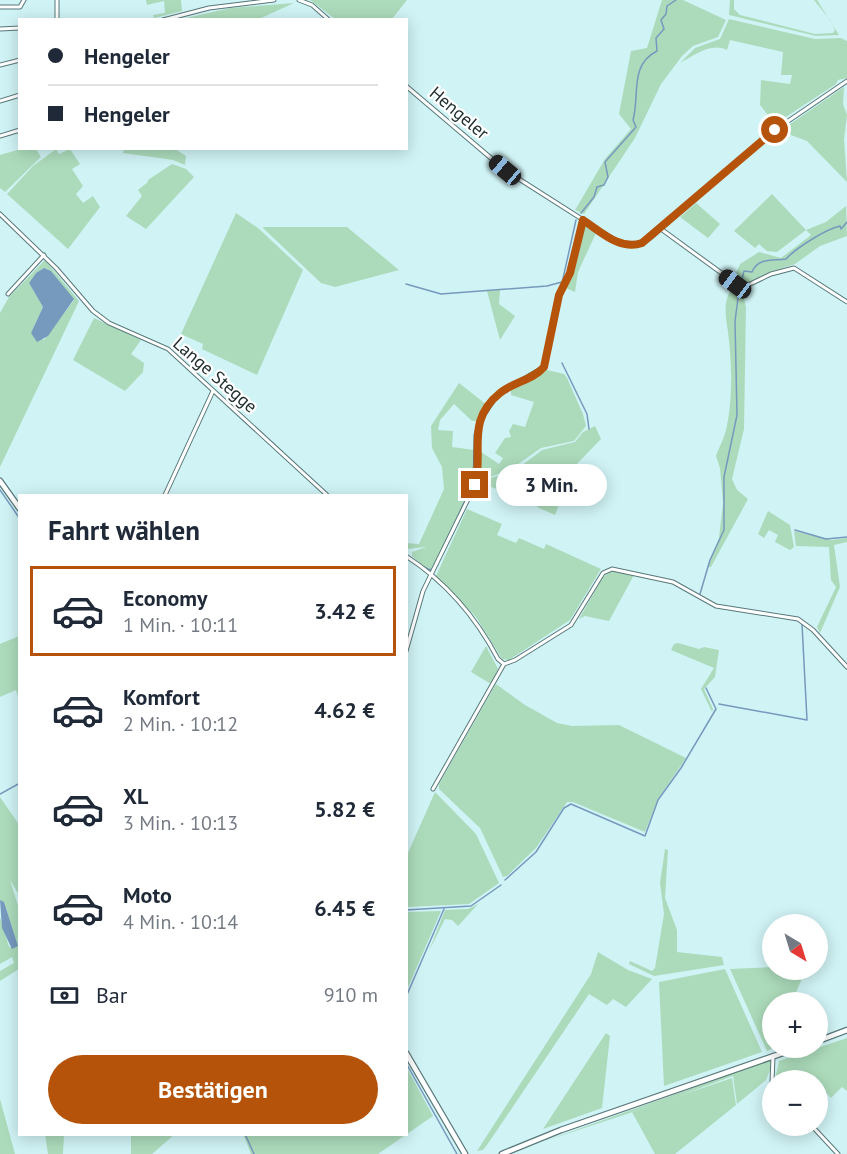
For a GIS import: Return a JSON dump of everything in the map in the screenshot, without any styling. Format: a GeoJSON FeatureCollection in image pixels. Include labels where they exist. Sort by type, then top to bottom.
{"type":"FeatureCollection","features":[{"type":"Feature","properties":{"kind":"main road"},"geometry":{"type":"LineString","coordinates":[[0,481],[18,506]]}},
{"type":"Feature","properties":{"kind":"main road"},"geometry":{"type":"LineString","coordinates":[[828,1037],[847,1030]]}},
{"type":"Feature","properties":{"kind":"main road"},"geometry":{"type":"LineString","coordinates":[[408,1056],[465,1154]]}},
{"type":"Feature","properties":{"kind":"main road"},"geometry":{"type":"LineString","coordinates":[[502,1154],[550,1134],[767,1058]]}},
{"type":"Feature","properties":{"kind":"street"},"geometry":{"type":"LineString","coordinates":[[0,7],[20,7],[24,0]]}},
{"type":"Feature","properties":{"kind":"street"},"geometry":{"type":"LineString","coordinates":[[57,0],[57,18]]}},
{"type":"Feature","properties":{"kind":"street"},"geometry":{"type":"LineString","coordinates":[[171,18],[219,6],[274,0]]}},
{"type":"Feature","properties":{"kind":"street"},"geometry":{"type":"LineString","coordinates":[[299,0],[312,5],[327,18]]}},
{"type":"Feature","properties":{"kind":"street"},"geometry":{"type":"LineString","coordinates":[[0,29],[18,28]]}},
{"type":"Feature","properties":{"kind":"street"},"geometry":{"type":"LineString","coordinates":[[0,64],[18,60]]}},
{"type":"Feature","properties":{"kind":"street","name":"Hengeler"},"geometry":{"type":"LineString","coordinates":[[408,88],[505,170],[618,242],[627,245],[642,243],[661,229],[782,124],[847,81]]}},
{"type":"Feature","properties":{"kind":"street"},"geometry":{"type":"LineString","coordinates":[[0,101],[18,96]]}},
{"type":"Feature","properties":{"kind":"street"},"geometry":{"type":"LineString","coordinates":[[0,136],[18,131]]}},
{"type":"Feature","properties":{"kind":"street","name":"Lange Stegge"},"geometry":{"type":"LineString","coordinates":[[0,214],[44,255],[86,305],[101,318],[168,349],[326,494]]}},
{"type":"Feature","properties":{"kind":"street"},"geometry":{"type":"LineString","coordinates":[[408,644],[420,599],[475,485],[476,435],[484,414],[502,391],[544,367],[559,295],[570,273],[583,220]]}},
{"type":"Feature","properties":{"kind":"street"},"geometry":{"type":"LineString","coordinates":[[661,229],[742,288],[771,274],[794,268],[847,302]]}},
{"type":"Feature","properties":{"kind":"street"},"geometry":{"type":"LineString","coordinates":[[8,294],[44,255]]}},
{"type":"Feature","properties":{"kind":"street"},"geometry":{"type":"LineString","coordinates":[[165,494],[214,390]]}},
{"type":"Feature","properties":{"kind":"street"},"geometry":{"type":"LineString","coordinates":[[408,558],[432,576],[477,622],[498,659],[504,664]]}},
{"type":"Feature","properties":{"kind":"street"},"geometry":{"type":"LineString","coordinates":[[433,789],[504,664],[515,660],[571,625],[603,573],[612,569],[673,582],[716,606],[798,619],[813,630],[847,667]]}},
{"type":"Feature","properties":{"kind":"street"},"geometry":{"type":"LineString","coordinates":[[821,1136],[838,1154]]}},
{"type":"Feature","properties":{"kind":"green space"},"geometry":{"type":"Polygon","coordinates":[[[146,0],[181,0],[182,11],[154,18],[153,15],[165,13],[164,1],[147,5],[146,0]]]}},
{"type":"Feature","properties":{"kind":"green space"},"geometry":{"type":"Polygon","coordinates":[[[310,0],[407,0],[393,18],[334,18],[310,0]]]}},
{"type":"Feature","properties":{"kind":"green space"},"geometry":{"type":"Polygon","coordinates":[[[662,0],[683,0],[726,20],[718,37],[693,46],[682,56],[661,84],[635,138],[584,214],[575,210],[605,159],[631,129],[619,114],[631,51],[647,48],[662,0]]]}},
{"type":"Feature","properties":{"kind":"green space"},"geometry":{"type":"Polygon","coordinates":[[[730,0],[734,0],[734,9],[740,15],[815,34],[833,33],[835,30],[832,23],[839,35],[816,36],[729,15],[730,0]]]}},
{"type":"Feature","properties":{"kind":"green space"},"geometry":{"type":"Polygon","coordinates":[[[814,0],[817,0],[828,17],[814,0]]]}},
{"type":"Feature","properties":{"kind":"green space"},"geometry":{"type":"Polygon","coordinates":[[[294,3],[261,18],[186,18],[231,8],[294,3]]]}},
{"type":"Feature","properties":{"kind":"green space"},"geometry":{"type":"Polygon","coordinates":[[[729,19],[815,39],[841,38],[847,41],[847,78],[838,80],[836,84],[775,124],[760,105],[761,80],[790,84],[792,75],[781,75],[783,52],[730,40],[727,50],[709,48],[680,63],[695,48],[720,39],[729,19]]]}},
{"type":"Feature","properties":{"kind":"green space"},"geometry":{"type":"Polygon","coordinates":[[[844,87],[843,104],[847,115],[844,139],[847,182],[807,141],[780,131],[844,87]]]}},
{"type":"Feature","properties":{"kind":"green space"},"geometry":{"type":"Polygon","coordinates":[[[18,150],[37,150],[41,157],[5,192],[0,188],[0,155],[18,150]]]}},
{"type":"Feature","properties":{"kind":"green space"},"geometry":{"type":"Polygon","coordinates":[[[55,150],[59,154],[71,150],[80,164],[72,169],[83,186],[76,194],[83,203],[93,196],[100,207],[68,249],[7,194],[33,166],[55,150]]]}},
{"type":"Feature","properties":{"kind":"green space"},"geometry":{"type":"Polygon","coordinates":[[[124,150],[177,150],[186,156],[185,165],[173,160],[123,153],[124,150]]]}},
{"type":"Feature","properties":{"kind":"green space"},"geometry":{"type":"Polygon","coordinates":[[[172,164],[186,169],[194,177],[146,229],[126,216],[142,196],[138,190],[148,180],[172,164]]]}},
{"type":"Feature","properties":{"kind":"green space"},"geometry":{"type":"Polygon","coordinates":[[[772,194],[806,230],[777,252],[767,251],[759,244],[755,248],[734,231],[772,194]]]}},
{"type":"Feature","properties":{"kind":"green space"},"geometry":{"type":"Polygon","coordinates":[[[696,203],[720,224],[708,238],[680,217],[696,203]]]}},
{"type":"Feature","properties":{"kind":"green space"},"geometry":{"type":"Polygon","coordinates":[[[846,206],[847,236],[820,246],[795,264],[762,275],[744,287],[739,286],[734,278],[740,264],[759,252],[781,258],[811,235],[806,230],[826,222],[846,206]]]}},
{"type":"Feature","properties":{"kind":"green space"},"geometry":{"type":"Polygon","coordinates":[[[236,213],[258,228],[303,270],[257,375],[202,349],[203,344],[181,334],[236,213]]]}},
{"type":"Feature","properties":{"kind":"green space"},"geometry":{"type":"Polygon","coordinates":[[[585,225],[596,233],[578,272],[575,292],[566,288],[575,266],[580,230],[585,225]]]}},
{"type":"Feature","properties":{"kind":"green space"},"geometry":{"type":"Polygon","coordinates":[[[262,227],[347,227],[399,270],[335,287],[321,283],[262,227]]]}},
{"type":"Feature","properties":{"kind":"green space"},"geometry":{"type":"Polygon","coordinates":[[[45,260],[79,301],[0,467],[0,313],[9,297],[45,260]],[[44,268],[36,273],[29,283],[43,307],[31,333],[44,340],[74,300],[51,271],[44,268]]]}},
{"type":"Feature","properties":{"kind":"green space"},"geometry":{"type":"Polygon","coordinates":[[[733,288],[743,295],[746,307],[744,429],[732,479],[737,490],[748,499],[711,567],[707,567],[719,538],[723,503],[720,468],[716,456],[725,433],[730,406],[731,369],[726,309],[727,298],[733,288]]]}},
{"type":"Feature","properties":{"kind":"green space"},"geometry":{"type":"Polygon","coordinates":[[[500,290],[499,304],[515,316],[500,340],[487,291],[500,290]]]}},
{"type":"Feature","properties":{"kind":"green space"},"geometry":{"type":"Polygon","coordinates":[[[94,318],[141,340],[131,354],[144,363],[143,372],[125,391],[73,360],[94,318]]]}},
{"type":"Feature","properties":{"kind":"green space"},"geometry":{"type":"Polygon","coordinates":[[[547,370],[564,374],[567,378],[586,426],[574,441],[541,448],[511,469],[480,481],[478,450],[499,464],[503,458],[495,453],[505,438],[511,437],[509,431],[513,424],[525,427],[534,402],[511,395],[511,388],[547,370]]]}},
{"type":"Feature","properties":{"kind":"green space"},"geometry":{"type":"Polygon","coordinates":[[[459,383],[487,405],[478,421],[472,421],[454,404],[440,420],[438,430],[453,431],[452,447],[474,450],[474,479],[433,569],[429,570],[412,556],[412,552],[426,547],[408,549],[408,543],[419,544],[444,489],[442,467],[432,448],[431,426],[459,383]]]}},
{"type":"Feature","properties":{"kind":"green space"},"geometry":{"type":"Polygon","coordinates":[[[595,426],[601,439],[572,469],[555,515],[537,507],[539,501],[534,497],[536,491],[513,480],[507,493],[486,485],[488,479],[517,469],[542,450],[575,442],[583,432],[595,426]]]}},
{"type":"Feature","properties":{"kind":"green space"},"geometry":{"type":"Polygon","coordinates":[[[467,509],[502,524],[497,535],[516,543],[519,538],[544,549],[546,544],[601,569],[570,620],[509,660],[502,659],[476,617],[436,576],[467,509]]]}},
{"type":"Feature","properties":{"kind":"green space"},"geometry":{"type":"Polygon","coordinates":[[[768,511],[790,525],[794,547],[790,550],[775,542],[778,535],[769,530],[764,538],[758,534],[768,511]]]}},
{"type":"Feature","properties":{"kind":"green space"},"geometry":{"type":"Polygon","coordinates":[[[794,531],[831,540],[847,538],[847,542],[834,545],[840,587],[820,633],[817,627],[836,587],[831,580],[829,547],[796,546],[794,531]]]}},
{"type":"Feature","properties":{"kind":"green space"},"geometry":{"type":"Polygon","coordinates":[[[612,571],[634,575],[609,621],[585,616],[579,619],[603,577],[612,571]]]}},
{"type":"Feature","properties":{"kind":"green space"},"geometry":{"type":"Polygon","coordinates":[[[18,636],[18,696],[16,690],[0,697],[0,644],[18,636]]]}},
{"type":"Feature","properties":{"kind":"green space"},"geometry":{"type":"Polygon","coordinates":[[[674,644],[699,649],[704,647],[719,650],[715,677],[704,689],[713,709],[712,712],[701,689],[714,668],[671,650],[674,644]]]}},
{"type":"Feature","properties":{"kind":"green space"},"geometry":{"type":"Polygon","coordinates":[[[486,646],[498,669],[491,684],[471,672],[486,646]]]}},
{"type":"Feature","properties":{"kind":"green space"},"geometry":{"type":"Polygon","coordinates":[[[496,684],[525,705],[557,723],[572,726],[619,725],[686,758],[658,799],[645,832],[573,802],[567,802],[536,848],[507,876],[503,877],[480,828],[439,789],[439,784],[496,684]]]}},
{"type":"Feature","properties":{"kind":"green space"},"geometry":{"type":"Polygon","coordinates":[[[435,792],[476,834],[499,883],[469,904],[408,907],[408,853],[435,792]]]}},
{"type":"Feature","properties":{"kind":"green space"},"geometry":{"type":"Polygon","coordinates":[[[0,797],[18,823],[18,893],[10,880],[18,906],[18,946],[4,902],[0,900],[0,797]]]}},
{"type":"Feature","properties":{"kind":"green space"},"geometry":{"type":"Polygon","coordinates":[[[665,849],[668,850],[665,898],[677,930],[677,952],[722,957],[724,965],[654,976],[629,964],[630,961],[652,971],[655,968],[664,914],[660,883],[665,849]]]}},
{"type":"Feature","properties":{"kind":"green space"},"geometry":{"type":"Polygon","coordinates":[[[478,904],[458,926],[452,920],[445,919],[429,951],[445,910],[468,909],[478,904]]]}},
{"type":"Feature","properties":{"kind":"green space"},"geometry":{"type":"Polygon","coordinates":[[[441,911],[408,988],[408,912],[441,911]]]}},
{"type":"Feature","properties":{"kind":"green space"},"geometry":{"type":"Polygon","coordinates":[[[0,917],[9,947],[18,946],[18,970],[0,981],[0,971],[14,963],[12,957],[0,964],[0,917]]]}},
{"type":"Feature","properties":{"kind":"green space"},"geometry":{"type":"Polygon","coordinates":[[[598,952],[628,970],[652,979],[626,1007],[613,999],[607,1005],[589,994],[487,1145],[483,1150],[477,1151],[591,974],[598,952]]]}},
{"type":"Feature","properties":{"kind":"green space"},"geometry":{"type":"Polygon","coordinates":[[[762,967],[762,980],[801,980],[796,992],[762,992],[762,1040],[730,969],[762,967]]]}},
{"type":"Feature","properties":{"kind":"green space"},"geometry":{"type":"Polygon","coordinates":[[[725,969],[762,1052],[664,1086],[659,982],[725,969]]]}},
{"type":"Feature","properties":{"kind":"green space"},"geometry":{"type":"Polygon","coordinates":[[[606,1033],[610,1036],[602,1108],[543,1129],[606,1033]]]}},
{"type":"Feature","properties":{"kind":"green space"},"geometry":{"type":"Polygon","coordinates":[[[847,1038],[847,1091],[842,1087],[831,1098],[828,1095],[828,1070],[777,1070],[779,1061],[788,1058],[828,1058],[828,1044],[847,1038]]]}},
{"type":"Feature","properties":{"kind":"green space"},"geometry":{"type":"Polygon","coordinates":[[[770,1060],[773,1063],[770,1070],[762,1070],[762,1083],[737,1104],[733,1076],[676,1097],[732,1078],[736,1105],[675,1154],[655,1154],[632,1112],[545,1141],[770,1060]]]}},
{"type":"Feature","properties":{"kind":"green space"},"geometry":{"type":"Polygon","coordinates":[[[408,1070],[433,1116],[408,1133],[408,1070]]]}},
{"type":"Feature","properties":{"kind":"green space"},"geometry":{"type":"Polygon","coordinates":[[[0,1099],[15,1154],[0,1154],[0,1099]]]}},
{"type":"Feature","properties":{"kind":"green space"},"geometry":{"type":"Polygon","coordinates":[[[45,1136],[64,1136],[63,1154],[48,1154],[45,1136]]]}},
{"type":"Feature","properties":{"kind":"green space"},"geometry":{"type":"Polygon","coordinates":[[[131,1136],[173,1136],[152,1154],[131,1154],[131,1136]]]}},
{"type":"Feature","properties":{"kind":"green space"},"geometry":{"type":"Polygon","coordinates":[[[244,1136],[404,1136],[378,1154],[251,1154],[244,1136]]]}},
{"type":"Feature","properties":{"kind":"water"},"geometry":{"type":"Polygon","coordinates":[[[44,268],[51,271],[74,299],[48,336],[37,342],[31,333],[43,307],[29,283],[36,273],[44,268]]]}},
{"type":"Feature","properties":{"kind":"water"},"geometry":{"type":"Polygon","coordinates":[[[0,900],[4,902],[18,946],[12,949],[2,928],[0,900]]]}},
{"type":"Feature","properties":{"kind":"waterway"},"geometry":{"type":"LineString","coordinates":[[581,213],[594,197],[597,187],[604,185],[608,177],[605,162],[636,127],[633,120],[639,72],[642,64],[657,51],[656,38],[664,29],[661,20],[666,14],[667,6],[676,0]]}},
{"type":"Feature","properties":{"kind":"waterway"},"geometry":{"type":"LineString","coordinates":[[562,283],[576,220]]}},
{"type":"Feature","properties":{"kind":"waterway"},"geometry":{"type":"LineString","coordinates":[[741,283],[744,271],[752,272],[762,262],[786,259],[827,231],[840,226],[841,229],[847,222]]}},
{"type":"Feature","properties":{"kind":"waterway"},"geometry":{"type":"LineString","coordinates":[[406,284],[441,294],[547,286],[562,282]]}},
{"type":"Feature","properties":{"kind":"waterway"},"geometry":{"type":"LineString","coordinates":[[700,594],[710,560],[724,530],[724,477],[737,415],[735,321],[739,291]]}},
{"type":"Feature","properties":{"kind":"waterway"},"geometry":{"type":"LineString","coordinates":[[562,363],[587,414],[589,429]]}},
{"type":"Feature","properties":{"kind":"waterway"},"geometry":{"type":"LineString","coordinates":[[453,527],[473,483]]}},
{"type":"Feature","properties":{"kind":"waterway"},"geometry":{"type":"LineString","coordinates":[[0,490],[18,516]]}},
{"type":"Feature","properties":{"kind":"waterway"},"geometry":{"type":"LineString","coordinates":[[795,530],[826,539],[847,537]]}},
{"type":"Feature","properties":{"kind":"waterway"},"geometry":{"type":"LineString","coordinates":[[424,567],[430,570],[433,568]]}},
{"type":"Feature","properties":{"kind":"waterway"},"geometry":{"type":"LineString","coordinates":[[719,704],[807,720],[802,624]]}},
{"type":"Feature","properties":{"kind":"waterway"},"geometry":{"type":"LineString","coordinates":[[505,880],[536,852],[564,808],[571,804],[645,836],[658,800],[681,768],[716,709],[706,688]]}},
{"type":"Feature","properties":{"kind":"waterway"},"geometry":{"type":"LineString","coordinates":[[0,794],[18,784]]}},
{"type":"Feature","properties":{"kind":"waterway"},"geometry":{"type":"LineString","coordinates":[[408,910],[471,906],[501,885]]}},
{"type":"Feature","properties":{"kind":"waterway"},"geometry":{"type":"LineString","coordinates":[[408,992],[444,909]]}},
{"type":"Feature","properties":{"kind":"waterway"},"geometry":{"type":"LineString","coordinates":[[408,1067],[457,1154]]}},
{"type":"Feature","properties":{"kind":"waterway"},"geometry":{"type":"LineString","coordinates":[[246,1136],[254,1154]]}},
{"type":"Feature","properties":{"kind":"route"},"geometry":{"type":"LineString","coordinates":[[475,485],[477,479],[476,435],[480,421],[497,395],[544,367],[559,295],[570,273],[583,220],[618,242],[627,245],[642,243],[775,130]]}}]}
